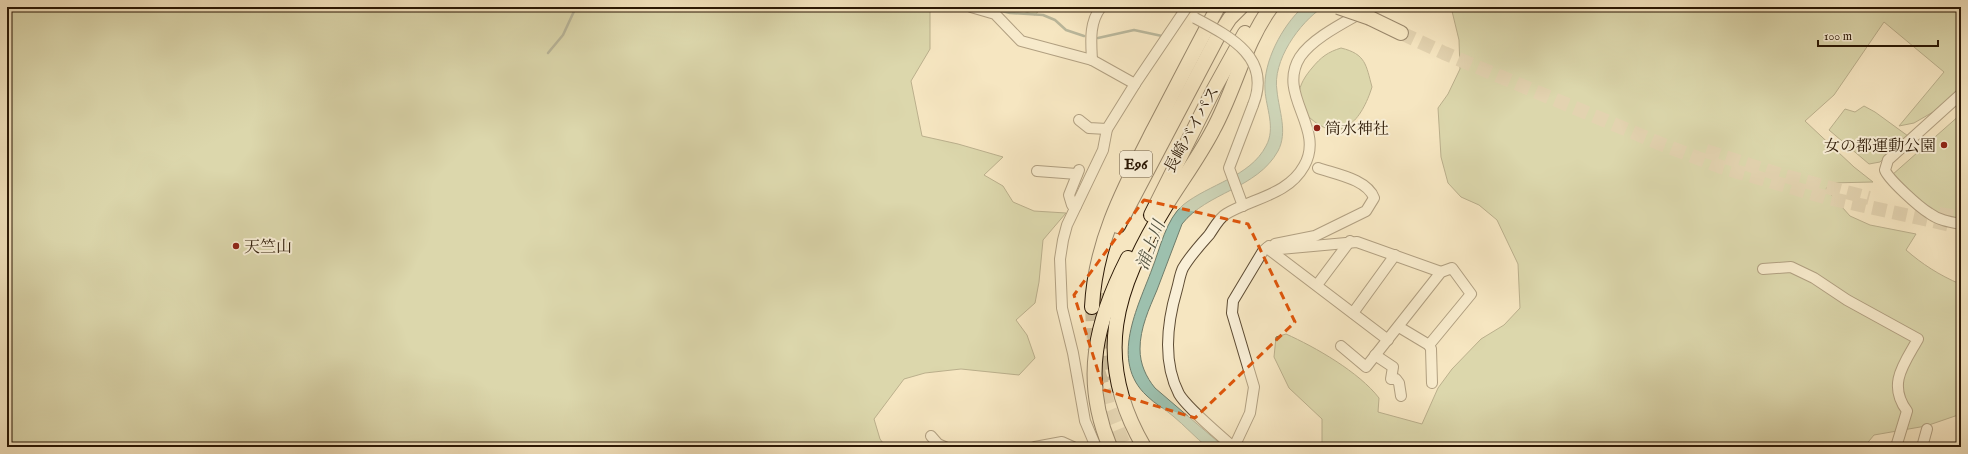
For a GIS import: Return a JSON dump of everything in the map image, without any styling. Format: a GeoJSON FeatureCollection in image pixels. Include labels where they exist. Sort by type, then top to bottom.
{"type":"FeatureCollection","features":[{"type":"Feature","properties":{"kind":"highway"},"geometry":{"type":"LineString","coordinates":[[1098,258],[1104,222],[1116,188],[1166,88],[1211,7]]}},
{"type":"Feature","properties":{"kind":"highway","name":"長崎バイパス"},"geometry":{"type":"LineString","coordinates":[[1092,307],[1098,258],[1108,226],[1122,192],[1218,7]]}},
{"type":"Feature","properties":{"kind":"highway","name":"長崎バイパス"},"geometry":{"type":"LineString","coordinates":[[1102,292],[1107,261],[1118,226],[1133,187],[1155,140],[1223,7]]}},
{"type":"Feature","properties":{"kind":"highway"},"geometry":{"type":"LineString","coordinates":[[1118,226],[1217,38],[1230,18],[1240,7]]}},
{"type":"Feature","properties":{"kind":"highway","name":"長崎バイパス"},"geometry":{"type":"LineString","coordinates":[[1110,447],[1099,414],[1094,383],[1096,343],[1104,314],[1119,275],[1214,89],[1261,7]]}},
{"type":"Feature","properties":{"kind":"highway","name":"長崎バイパス"},"geometry":{"type":"LineString","coordinates":[[1144,447],[1128,417],[1115,372],[1114,336],[1122,296],[1137,257],[1166,207],[1199,157],[1230,97],[1256,30],[1271,7]]}},
{"type":"Feature","properties":{"kind":"highway"},"geometry":{"type":"LineString","coordinates":[[1338,7],[1368,10]]}},
{"type":"Feature","properties":{"kind":"highway"},"geometry":{"type":"LineString","coordinates":[[1348,7],[1368,10],[1402,31]]}},
{"type":"Feature","properties":{"kind":"highway"},"geometry":{"type":"LineString","coordinates":[[1109,380],[1118,409],[1136,447]]}},
{"type":"Feature","properties":{"kind":"street"},"geometry":{"type":"LineString","coordinates":[[971,7],[995,14],[1020,41],[1092,60],[1135,84]]}},
{"type":"Feature","properties":{"kind":"street"},"geometry":{"type":"LineString","coordinates":[[1092,60],[1091,34],[1094,21],[1101,7]]}},
{"type":"Feature","properties":{"kind":"street"},"geometry":{"type":"LineString","coordinates":[[1096,447],[1085,421],[1073,353],[1062,308],[1060,259],[1067,225],[1103,150],[1107,128],[1185,10],[1195,18],[1233,39],[1243,48],[1256,69],[1258,93],[1232,156],[1230,173],[1243,206]]}},
{"type":"Feature","properties":{"kind":"street"},"geometry":{"type":"LineString","coordinates":[[1318,168],[1364,186],[1373,195],[1373,202],[1366,211],[1315,236],[1277,242],[1268,247],[1263,251],[1246,276],[1232,301],[1232,313],[1254,387],[1250,413],[1234,447],[1180,396],[1168,360],[1168,329],[1182,270],[1225,215],[1286,186],[1298,177],[1309,158],[1311,140],[1293,88],[1294,71],[1300,58],[1320,38],[1368,10]]}},
{"type":"Feature","properties":{"kind":"street"},"geometry":{"type":"LineString","coordinates":[[1961,94],[1888,160],[1885,170],[1893,182],[1928,213],[1939,219],[1961,224]]}},
{"type":"Feature","properties":{"kind":"street"},"geometry":{"type":"LineString","coordinates":[[1079,120],[1089,128],[1107,128]]}},
{"type":"Feature","properties":{"kind":"street"},"geometry":{"type":"LineString","coordinates":[[1037,171],[1078,172],[1069,195],[1072,205],[1076,206]]}},
{"type":"Feature","properties":{"kind":"street"},"geometry":{"type":"LineString","coordinates":[[1268,247],[1280,249],[1350,241],[1357,242],[1441,272]]}},
{"type":"Feature","properties":{"kind":"street"},"geometry":{"type":"LineString","coordinates":[[1317,285],[1350,241]]}},
{"type":"Feature","properties":{"kind":"street"},"geometry":{"type":"LineString","coordinates":[[1268,247],[1388,340]]}},
{"type":"Feature","properties":{"kind":"street"},"geometry":{"type":"LineString","coordinates":[[1353,313],[1395,255]]}},
{"type":"Feature","properties":{"kind":"street"},"geometry":{"type":"LineString","coordinates":[[1763,269],[1791,267],[1814,278],[1847,300],[1918,339],[1901,371],[1898,383],[1897,393],[1907,411],[1896,447]]}},
{"type":"Feature","properties":{"kind":"street"},"geometry":{"type":"LineString","coordinates":[[1341,346],[1366,366],[1399,327],[1441,272],[1452,268],[1471,294],[1430,345]]}},
{"type":"Feature","properties":{"kind":"street"},"geometry":{"type":"LineString","coordinates":[[1399,327],[1430,345],[1432,349],[1432,383]]}},
{"type":"Feature","properties":{"kind":"street"},"geometry":{"type":"LineString","coordinates":[[1375,355],[1393,367],[1391,379],[1396,379],[1399,383],[1401,396]]}},
{"type":"Feature","properties":{"kind":"street"},"geometry":{"type":"LineString","coordinates":[[1922,447],[1927,429]]}},
{"type":"Feature","properties":{"kind":"street"},"geometry":{"type":"LineString","coordinates":[[930,436],[938,444],[945,447]]}},
{"type":"Feature","properties":{"kind":"street"},"geometry":{"type":"LineString","coordinates":[[1035,447],[1062,442],[1073,447]]}},
{"type":"Feature","properties":{"kind":"highlighted area"},"geometry":{"type":"Polygon","coordinates":[[[1144,200],[1248,224],[1295,322],[1195,418],[1104,390],[1074,295],[1144,200]]]}},
{"type":"Feature","properties":{"kind":"shaded area"},"geometry":{"type":"Polygon","coordinates":[[[7,7],[928,7],[930,12],[930,49],[911,81],[922,136],[958,144],[1003,157],[984,175],[1003,186],[1013,202],[1034,211],[1066,213],[1043,240],[1039,282],[1035,303],[1016,320],[1027,335],[1035,358],[1019,375],[961,369],[925,373],[904,379],[874,419],[880,439],[886,447],[7,447],[7,7]]]}},
{"type":"Feature","properties":{"kind":"shaded area"},"geometry":{"type":"Polygon","coordinates":[[[1010,7],[1042,7],[1035,15],[1010,7]]]}},
{"type":"Feature","properties":{"kind":"shaded area"},"geometry":{"type":"Polygon","coordinates":[[[1303,7],[1323,7],[1305,23],[1297,33],[1283,55],[1279,67],[1277,91],[1283,129],[1281,144],[1278,151],[1269,164],[1258,174],[1205,204],[1192,213],[1182,224],[1143,326],[1140,349],[1141,360],[1146,375],[1155,388],[1224,447],[1207,447],[1173,416],[1150,399],[1136,382],[1130,367],[1128,350],[1130,334],[1134,317],[1164,235],[1177,211],[1193,198],[1240,173],[1259,157],[1266,146],[1270,132],[1270,118],[1265,90],[1267,68],[1275,45],[1281,34],[1303,7]]]}},
{"type":"Feature","properties":{"kind":"shaded area"},"geometry":{"type":"Polygon","coordinates":[[[1451,7],[1949,7],[1961,12],[1961,96],[1914,123],[1899,126],[1944,72],[1884,22],[1834,95],[1805,121],[1854,167],[1873,182],[1830,183],[1826,189],[1850,216],[1870,225],[1916,234],[1906,250],[1931,269],[1960,284],[1961,414],[1926,426],[1874,435],[1864,447],[1322,447],[1322,419],[1289,388],[1274,357],[1276,337],[1286,334],[1336,361],[1360,379],[1379,398],[1378,412],[1422,424],[1438,388],[1452,369],[1481,339],[1504,325],[1520,308],[1518,264],[1497,220],[1479,205],[1461,197],[1448,183],[1441,157],[1438,108],[1448,94],[1460,69],[1459,40],[1451,7]]]}},
{"type":"Feature","properties":{"kind":"shaded area"},"geometry":{"type":"Polygon","coordinates":[[[1341,48],[1356,54],[1364,62],[1372,87],[1368,99],[1356,118],[1349,125],[1340,129],[1331,129],[1320,126],[1307,115],[1299,98],[1299,91],[1305,77],[1318,61],[1328,53],[1341,48]]]}},
{"type":"Feature","properties":{"kind":"shaded area","name":"女の都運動公園"},"geometry":{"type":"Polygon","coordinates":[[[1864,106],[1875,112],[1908,136],[1880,162],[1869,164],[1829,130],[1845,109],[1855,112],[1864,106]]]}},
{"type":"Feature","properties":{"kind":"shaded area","name":"女の都運動公園"},"geometry":{"type":"Polygon","coordinates":[[[1961,114],[1961,221],[1931,210],[1915,198],[1892,175],[1961,114]]]}},
{"type":"Feature","properties":{"kind":"waterway"},"geometry":{"type":"LineString","coordinates":[[548,53],[563,35],[576,7]]}},
{"type":"Feature","properties":{"kind":"waterway"},"geometry":{"type":"LineString","coordinates":[[997,10],[1010,13],[1043,15],[1055,20],[1066,30],[1084,36]]}},
{"type":"Feature","properties":{"kind":"waterway"},"geometry":{"type":"LineString","coordinates":[[1098,38],[1134,30],[1162,36]]}},
{"type":"Feature","properties":{"kind":"tunnel"},"geometry":{"type":"LineString","coordinates":[[1401,33],[1444,53],[1661,144],[1721,167],[1828,198],[1951,225]]}},
{"type":"Feature","properties":{"kind":"tunnel"},"geometry":{"type":"LineString","coordinates":[[1706,151],[1781,175],[1869,198]]}},
{"type":"Feature","properties":{"kind":"tunnel"},"geometry":{"type":"LineString","coordinates":[[1939,214],[1961,218]]}},
{"type":"Feature","properties":{"kind":"tunnel"},"geometry":{"type":"LineString","coordinates":[[1103,293],[1102,333],[1109,380]]}},
{"type":"Feature","properties":{"kind":"tunnel"},"geometry":{"type":"LineString","coordinates":[[1092,307],[1094,350]]}},
{"type":"Feature","properties":{"kind":"tunnel"},"geometry":{"type":"LineString","coordinates":[[1098,370],[1109,408],[1125,447]]}},
{"type":"Feature","properties":{"kind":"place","name":"筒水神社"},"geometry":{"type":"Point","coordinates":[1317,128]}},
{"type":"Feature","properties":{"kind":"place","name":"女の都運動公園"},"geometry":{"type":"Point","coordinates":[1944,145]}},
{"type":"Feature","properties":{"kind":"place","name":"天竺山"},"geometry":{"type":"Point","coordinates":[236,246]}},
{"type":"Feature","properties":{"kind":"water label","name":"浦上川"},"geometry":{"type":"Point","coordinates":[1150,245]}}]}
